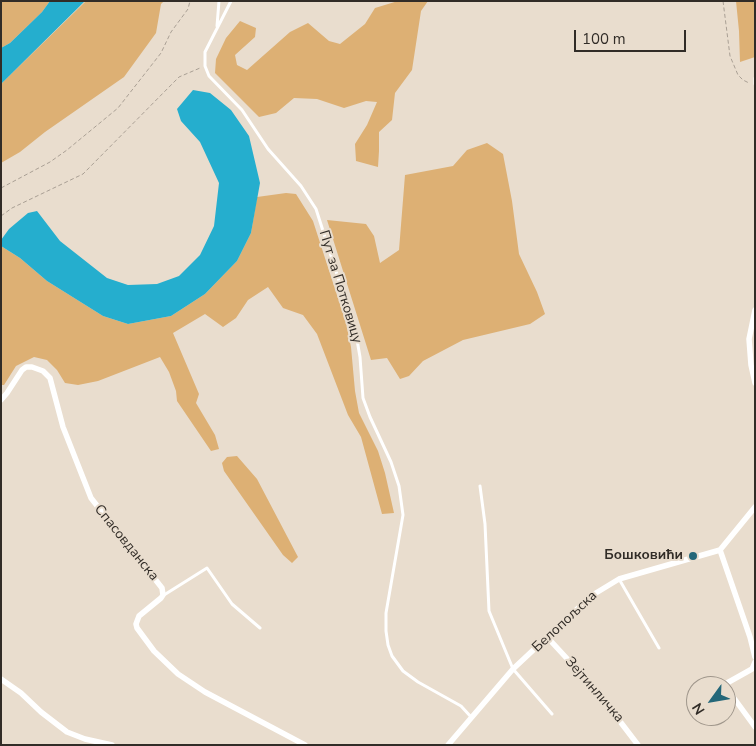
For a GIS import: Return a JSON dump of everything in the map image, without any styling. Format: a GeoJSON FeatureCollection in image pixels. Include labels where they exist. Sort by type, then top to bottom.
{"type":"FeatureCollection","features":[{"type":"Feature","properties":{"kind":"street"},"geometry":{"type":"LineString","coordinates":[[755,310],[749,339],[755,383]]}},
{"type":"Feature","properties":{"kind":"street","name":"Спасовданска"},"geometry":{"type":"LineString","coordinates":[[1,400],[24,369],[32,367],[47,374],[52,383],[57,408],[72,453],[91,498],[160,585],[163,595],[139,616],[136,624],[143,637],[166,664],[178,674],[205,692],[305,745]]}},
{"type":"Feature","properties":{"kind":"street"},"geometry":{"type":"LineString","coordinates":[[755,507],[720,550],[748,628],[755,657]]}},
{"type":"Feature","properties":{"kind":"street","name":"Белопољска"},"geometry":{"type":"LineString","coordinates":[[448,745],[513,669],[591,596],[619,579],[720,550]]}},
{"type":"Feature","properties":{"kind":"street","name":"Зејтинличка"},"geometry":{"type":"LineString","coordinates":[[548,638],[596,690],[638,745]]}},
{"type":"Feature","properties":{"kind":"street"},"geometry":{"type":"LineString","coordinates":[[755,662],[752,668],[727,683],[728,690],[755,726]]}},
{"type":"Feature","properties":{"kind":"street"},"geometry":{"type":"LineString","coordinates":[[1,679],[21,692],[41,712],[68,732],[85,739],[112,745]]}},
{"type":"Feature","properties":{"kind":"lane"},"geometry":{"type":"LineString","coordinates":[[217,28],[219,1]]}},
{"type":"Feature","properties":{"kind":"lane"},"geometry":{"type":"LineString","coordinates":[[205,66],[205,52],[231,1]]}},
{"type":"Feature","properties":{"kind":"lane","name":"Пут за Потковицу"},"geometry":{"type":"LineString","coordinates":[[205,66],[209,76],[242,110],[268,149],[310,198],[321,223],[354,327],[360,351],[363,398],[391,462],[399,486],[402,504],[403,516],[386,614],[386,631],[392,656],[403,670],[418,682],[461,706],[472,718]]}},
{"type":"Feature","properties":{"kind":"lane"},"geometry":{"type":"LineString","coordinates":[[755,78],[755,83]]}},
{"type":"Feature","properties":{"kind":"lane"},"geometry":{"type":"LineString","coordinates":[[480,486],[485,524],[489,611],[513,669],[552,714]]}},
{"type":"Feature","properties":{"kind":"lane"},"geometry":{"type":"LineString","coordinates":[[163,595],[207,568],[232,604],[260,628]]}},
{"type":"Feature","properties":{"kind":"lane"},"geometry":{"type":"LineString","coordinates":[[619,579],[659,648]]}},
{"type":"Feature","properties":{"kind":"path"},"geometry":{"type":"LineString","coordinates":[[1,188],[50,162],[118,108],[161,53],[171,32],[188,9],[190,1]]}},
{"type":"Feature","properties":{"kind":"path"},"geometry":{"type":"LineString","coordinates":[[723,1],[727,41],[733,64],[740,78],[746,82],[755,83]]}},
{"type":"Feature","properties":{"kind":"path"},"geometry":{"type":"LineString","coordinates":[[1,216],[12,208],[83,174],[179,77],[205,66]]}},
{"type":"Feature","properties":{"kind":"shaded area"},"geometry":{"type":"Polygon","coordinates":[[[1,1],[50,1],[42,12],[10,43],[1,48],[1,1]]]}},
{"type":"Feature","properties":{"kind":"shaded area"},"geometry":{"type":"Polygon","coordinates":[[[86,1],[164,1],[161,4],[156,33],[124,77],[45,132],[20,152],[1,163],[1,84],[86,1]]]}},
{"type":"Feature","properties":{"kind":"shaded area"},"geometry":{"type":"Polygon","coordinates":[[[398,1],[428,1],[421,11],[412,70],[395,93],[392,120],[379,132],[378,167],[356,161],[355,144],[367,125],[377,102],[366,101],[344,108],[317,99],[294,98],[276,113],[259,117],[215,73],[216,59],[226,38],[240,21],[256,28],[255,37],[235,55],[237,65],[247,70],[290,32],[308,23],[329,41],[340,44],[365,24],[375,8],[398,1]]]}},
{"type":"Feature","properties":{"kind":"shaded area"},"geometry":{"type":"Polygon","coordinates":[[[736,1],[755,1],[755,57],[740,62],[739,31],[736,1]]]}},
{"type":"Feature","properties":{"kind":"shaded area"},"geometry":{"type":"Polygon","coordinates":[[[487,143],[503,154],[519,254],[545,314],[530,324],[463,340],[423,361],[409,376],[400,379],[387,358],[371,360],[327,220],[366,224],[374,236],[380,263],[399,250],[405,175],[453,166],[467,150],[487,143]]]}},
{"type":"Feature","properties":{"kind":"shaded area"},"geometry":{"type":"Polygon","coordinates":[[[286,193],[296,194],[313,221],[346,323],[351,347],[359,413],[378,451],[394,513],[382,514],[361,437],[348,415],[317,334],[303,315],[283,308],[268,287],[248,300],[236,318],[223,327],[205,314],[173,333],[199,394],[196,403],[215,435],[219,449],[211,451],[177,401],[176,391],[169,372],[160,357],[98,381],[78,385],[65,383],[57,370],[47,360],[34,357],[16,366],[4,385],[1,385],[1,246],[20,258],[47,281],[103,316],[128,324],[171,316],[205,294],[237,261],[251,233],[257,197],[286,193]]]}},
{"type":"Feature","properties":{"kind":"shaded area"},"geometry":{"type":"Polygon","coordinates":[[[237,456],[257,479],[298,557],[292,563],[283,555],[224,471],[222,463],[227,457],[237,456]]]}},
{"type":"Feature","properties":{"kind":"water"},"geometry":{"type":"Polygon","coordinates":[[[50,1],[85,1],[1,84],[1,48],[10,43],[42,12],[50,1]]]}},
{"type":"Feature","properties":{"kind":"water"},"geometry":{"type":"Polygon","coordinates":[[[193,90],[210,93],[231,110],[249,136],[260,183],[251,233],[237,261],[205,294],[171,316],[128,324],[103,316],[47,281],[20,258],[1,246],[1,240],[9,229],[28,213],[37,211],[60,241],[107,278],[128,285],[157,284],[179,276],[200,255],[214,226],[219,183],[200,142],[181,121],[177,109],[193,90]]]}},
{"type":"Feature","properties":{"kind":"place","name":"Бошковићи"},"geometry":{"type":"Point","coordinates":[693,556]}}]}
